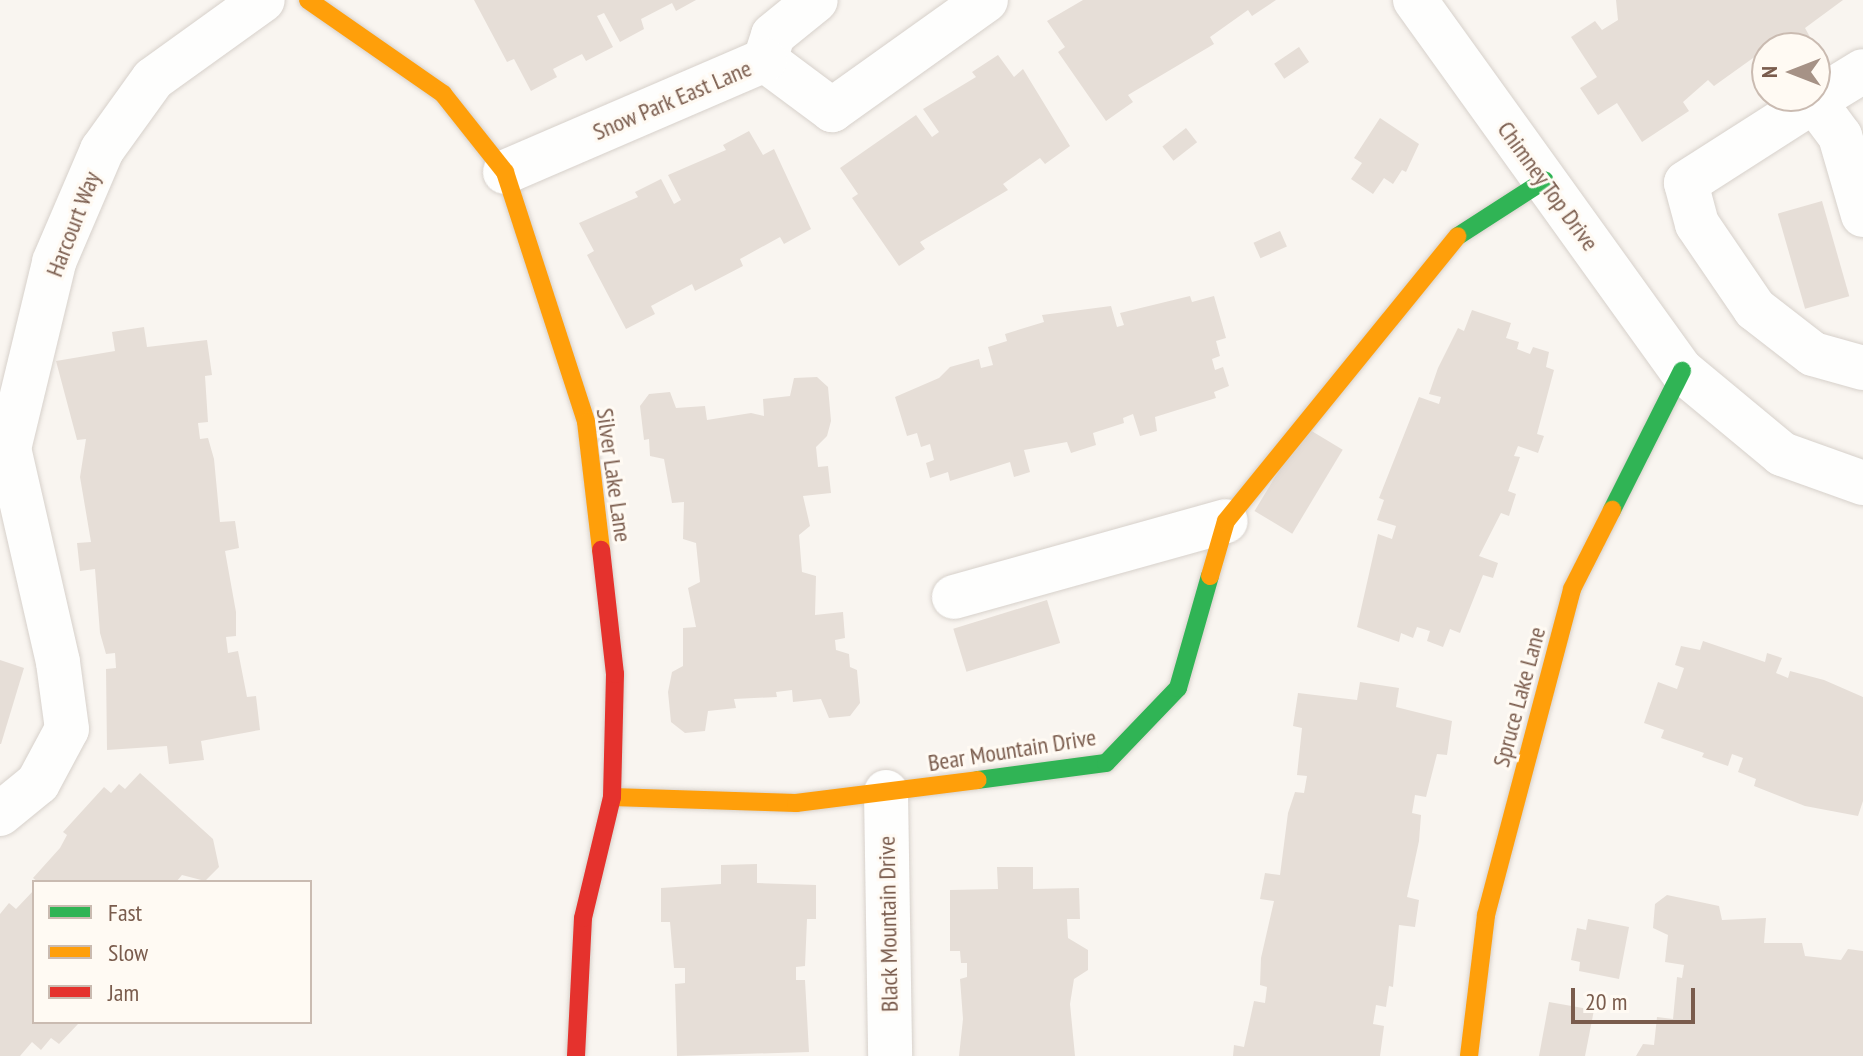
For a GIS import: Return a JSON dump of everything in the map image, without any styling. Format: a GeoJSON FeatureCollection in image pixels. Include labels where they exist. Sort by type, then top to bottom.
{"type":"FeatureCollection","features":[{"type":"Feature","properties":{"kind":"street","name":"Harcourt Way"},"geometry":{"type":"LineString","coordinates":[[0,814],[38,783],[67,729],[58,662],[5,467],[54,262],[102,150],[153,79],[263,0]]}},
{"type":"Feature","properties":{"kind":"street","name":"Silver Lake Lane"},"geometry":{"type":"LineString","coordinates":[[308,0],[443,94],[505,172],[586,422],[615,674],[612,797],[583,918],[576,1056]]}},
{"type":"Feature","properties":{"kind":"street"},"geometry":{"type":"LineString","coordinates":[[765,60],[773,35],[816,0]]}},
{"type":"Feature","properties":{"kind":"street","name":"Snow Park East Lane"},"geometry":{"type":"LineString","coordinates":[[505,172],[765,60],[832,110],[986,0]]}},
{"type":"Feature","properties":{"kind":"street","name":"Chimney Top Drive"},"geometry":{"type":"LineString","coordinates":[[1415,0],[1682,371],[1782,454],[1863,483]]}},
{"type":"Feature","properties":{"kind":"street"},"geometry":{"type":"LineString","coordinates":[[1831,91],[1863,71]]}},
{"type":"Feature","properties":{"kind":"street"},"geometry":{"type":"LineString","coordinates":[[1797,112],[1686,183],[1697,224],[1755,309],[1813,354],[1863,368]]}},
{"type":"Feature","properties":{"kind":"street"},"geometry":{"type":"LineString","coordinates":[[1822,112],[1840,136],[1863,215]]}},
{"type":"Feature","properties":{"kind":"street","name":"Bear Mountain Drive"},"geometry":{"type":"LineString","coordinates":[[612,797],[796,803],[1106,763],[1178,688],[1226,521],[1464,229],[1545,180]]}},
{"type":"Feature","properties":{"kind":"street","name":"Spruce Lake Lane"},"geometry":{"type":"LineString","coordinates":[[1469,1056],[1486,915],[1572,589],[1682,371]]}},
{"type":"Feature","properties":{"kind":"street"},"geometry":{"type":"LineString","coordinates":[[954,597],[1226,521]]}},
{"type":"Feature","properties":{"kind":"street","name":"Black Mountain Drive"},"geometry":{"type":"LineString","coordinates":[[886,792],[890,1056]]}},
{"type":"Feature","properties":{"kind":"building"},"geometry":{"type":"Polygon","coordinates":[[[474,0],[696,0],[676,11],[672,3],[641,19],[644,29],[620,42],[604,13],[597,16],[613,47],[586,61],[582,54],[553,69],[557,77],[531,91],[514,59],[507,62],[474,0]]]}},
{"type":"Feature","properties":{"kind":"building"},"geometry":{"type":"Polygon","coordinates":[[[1083,0],[1276,0],[1252,16],[1248,10],[1210,37],[1214,44],[1128,95],[1133,102],[1106,121],[1058,52],[1065,47],[1047,21],[1083,0]]]}},
{"type":"Feature","properties":{"kind":"building"},"geometry":{"type":"Polygon","coordinates":[[[1616,0],[1843,0],[1805,28],[1807,32],[1751,32],[1751,59],[1714,86],[1708,80],[1683,102],[1689,111],[1642,142],[1617,103],[1598,115],[1580,88],[1597,77],[1571,37],[1595,21],[1602,30],[1618,20],[1616,0]]]}},
{"type":"Feature","properties":{"kind":"building"},"geometry":{"type":"Polygon","coordinates":[[[1299,47],[1309,62],[1284,79],[1274,64],[1299,47]]]}},
{"type":"Feature","properties":{"kind":"building"},"geometry":{"type":"Polygon","coordinates":[[[998,55],[1014,77],[1023,69],[1070,146],[1045,164],[1040,158],[1003,184],[1008,190],[920,242],[925,249],[899,266],[852,198],[858,194],[840,168],[916,115],[932,137],[939,132],[923,109],[976,77],[972,72],[998,55]]]}},
{"type":"Feature","properties":{"kind":"building"},"geometry":{"type":"Polygon","coordinates":[[[1380,118],[1419,144],[1406,172],[1402,170],[1393,184],[1384,178],[1373,194],[1351,179],[1362,163],[1354,158],[1380,118]]]}},
{"type":"Feature","properties":{"kind":"building"},"geometry":{"type":"Polygon","coordinates":[[[1186,128],[1197,142],[1173,161],[1162,146],[1186,128]]]}},
{"type":"Feature","properties":{"kind":"building"},"geometry":{"type":"Polygon","coordinates":[[[749,131],[763,155],[774,149],[811,229],[784,244],[780,237],[740,259],[743,266],[695,291],[692,284],[651,306],[655,314],[626,329],[587,255],[594,251],[579,223],[638,197],[635,192],[661,179],[674,204],[681,200],[668,175],[726,150],[723,145],[749,131]]]}},
{"type":"Feature","properties":{"kind":"building"},"geometry":{"type":"Polygon","coordinates":[[[1822,201],[1849,296],[1805,309],[1778,214],[1822,201]]]}},
{"type":"Feature","properties":{"kind":"building"},"geometry":{"type":"Polygon","coordinates":[[[1280,231],[1287,247],[1260,258],[1254,243],[1280,231]]]}},
{"type":"Feature","properties":{"kind":"building"},"geometry":{"type":"Polygon","coordinates":[[[1190,296],[1192,302],[1214,296],[1226,338],[1216,341],[1220,356],[1212,359],[1215,370],[1223,367],[1229,386],[1214,392],[1216,398],[1155,417],[1157,431],[1140,436],[1133,414],[1123,418],[1124,423],[1093,433],[1096,445],[1071,453],[1067,442],[1024,450],[1030,472],[1014,477],[1010,462],[950,481],[948,472],[930,478],[926,463],[934,460],[930,444],[921,447],[917,433],[907,436],[895,397],[939,378],[950,367],[979,359],[981,368],[993,365],[988,347],[1007,341],[1005,334],[1044,322],[1042,315],[1111,306],[1117,327],[1124,325],[1120,313],[1190,296]]]}},
{"type":"Feature","properties":{"kind":"building"},"geometry":{"type":"Polygon","coordinates":[[[1472,310],[1511,323],[1506,338],[1519,342],[1517,349],[1530,354],[1533,347],[1549,352],[1546,367],[1554,370],[1537,434],[1544,436],[1538,453],[1518,446],[1514,456],[1520,457],[1508,491],[1516,494],[1509,516],[1501,513],[1479,556],[1498,563],[1493,578],[1483,575],[1460,633],[1450,629],[1443,647],[1427,641],[1430,631],[1417,627],[1413,638],[1401,633],[1399,642],[1357,627],[1378,534],[1392,539],[1396,526],[1377,520],[1384,500],[1379,498],[1419,397],[1439,404],[1441,397],[1429,394],[1438,368],[1458,328],[1464,331],[1472,310]]]}},
{"type":"Feature","properties":{"kind":"building"},"geometry":{"type":"Polygon","coordinates":[[[144,327],[147,347],[207,340],[212,375],[205,376],[208,422],[198,423],[200,439],[208,438],[214,459],[220,522],[235,521],[239,548],[225,551],[236,612],[236,636],[226,637],[228,653],[238,651],[247,697],[256,696],[260,730],[201,741],[204,760],[169,764],[167,746],[107,750],[106,669],[116,668],[115,653],[106,654],[100,633],[95,569],[80,571],[77,543],[91,542],[80,477],[86,439],[77,440],[56,361],[115,351],[112,332],[144,327]]]}},
{"type":"Feature","properties":{"kind":"building"},"geometry":{"type":"Polygon","coordinates":[[[817,377],[828,387],[831,421],[827,436],[816,447],[818,467],[828,466],[831,493],[803,496],[810,526],[799,535],[802,572],[816,576],[815,615],[843,612],[845,638],[835,640],[836,650],[849,654],[850,667],[857,670],[860,703],[850,716],[829,718],[821,699],[793,702],[792,690],[776,692],[777,697],[734,699],[736,708],[708,711],[705,731],[685,733],[671,722],[668,692],[672,672],[683,666],[683,628],[696,627],[688,588],[700,582],[696,543],[683,539],[684,502],[672,503],[664,459],[650,456],[649,439],[644,440],[640,406],[649,394],[670,392],[676,408],[705,406],[707,420],[751,413],[764,416],[763,399],[790,396],[794,378],[817,377]]]}},
{"type":"Feature","properties":{"kind":"building"},"geometry":{"type":"Polygon","coordinates":[[[1305,427],[1343,450],[1292,534],[1255,511],[1305,427]]]}},
{"type":"Feature","properties":{"kind":"building"},"geometry":{"type":"Polygon","coordinates":[[[1047,600],[1060,643],[966,672],[953,629],[1047,600]]]}},
{"type":"Feature","properties":{"kind":"building"},"geometry":{"type":"Polygon","coordinates":[[[1703,641],[1765,662],[1767,653],[1782,658],[1776,673],[1788,678],[1790,671],[1824,680],[1863,697],[1863,801],[1858,816],[1805,806],[1754,786],[1756,779],[1738,772],[1743,758],[1732,754],[1728,766],[1702,757],[1704,753],[1661,738],[1664,730],[1644,723],[1658,682],[1677,689],[1684,668],[1675,665],[1681,646],[1700,650],[1703,641]]]}},
{"type":"Feature","properties":{"kind":"building"},"geometry":{"type":"Polygon","coordinates":[[[0,660],[24,668],[1,744],[0,744],[0,660]]]}},
{"type":"Feature","properties":{"kind":"building"},"geometry":{"type":"Polygon","coordinates":[[[1360,682],[1399,688],[1396,707],[1452,721],[1447,755],[1437,754],[1426,797],[1415,795],[1412,813],[1421,815],[1419,841],[1407,897],[1419,900],[1415,927],[1399,925],[1393,987],[1389,986],[1386,1007],[1376,1005],[1373,1024],[1384,1026],[1380,1056],[1233,1056],[1234,1045],[1244,1047],[1254,1001],[1265,1003],[1267,987],[1260,985],[1261,958],[1274,901],[1260,899],[1265,873],[1280,875],[1288,813],[1295,792],[1304,793],[1307,776],[1297,775],[1302,728],[1293,726],[1298,693],[1357,700],[1360,682]]]}},
{"type":"Feature","properties":{"kind":"building"},"geometry":{"type":"Polygon","coordinates":[[[140,773],[213,839],[219,867],[206,880],[182,875],[178,880],[33,878],[60,848],[67,835],[63,832],[104,787],[111,793],[119,784],[125,789],[140,773]]]}},
{"type":"Feature","properties":{"kind":"building"},"geometry":{"type":"Polygon","coordinates":[[[757,864],[757,883],[816,885],[816,919],[807,919],[805,966],[796,967],[796,980],[805,980],[809,1052],[677,1056],[675,984],[685,983],[685,968],[674,968],[670,922],[661,922],[661,888],[721,884],[721,865],[757,864]]]}},
{"type":"Feature","properties":{"kind":"building"},"geometry":{"type":"Polygon","coordinates":[[[997,867],[1033,867],[1033,889],[1079,888],[1080,919],[1067,919],[1068,938],[1088,950],[1088,970],[1074,979],[1070,1004],[1075,1056],[959,1056],[963,1019],[960,979],[967,977],[967,963],[961,963],[960,951],[950,951],[950,890],[998,889],[997,867]]]}},
{"type":"Feature","properties":{"kind":"building"},"geometry":{"type":"Polygon","coordinates":[[[32,892],[32,1024],[78,1024],[59,1044],[51,1038],[41,1050],[32,1042],[20,1056],[0,1056],[0,914],[9,903],[16,909],[32,892]]]}},
{"type":"Feature","properties":{"kind":"building"},"geometry":{"type":"Polygon","coordinates":[[[1667,895],[1719,906],[1722,920],[1766,918],[1764,943],[1802,943],[1805,956],[1841,960],[1848,949],[1863,951],[1863,1056],[1636,1056],[1643,1044],[1654,1045],[1657,1017],[1673,1019],[1677,977],[1682,978],[1684,965],[1665,962],[1668,935],[1653,928],[1655,904],[1667,895]]]}},
{"type":"Feature","properties":{"kind":"building"},"geometry":{"type":"Polygon","coordinates":[[[1588,919],[1629,927],[1619,979],[1579,971],[1580,962],[1571,960],[1577,928],[1586,930],[1588,919]]]}},
{"type":"Feature","properties":{"kind":"building"},"geometry":{"type":"Polygon","coordinates":[[[1549,1002],[1594,1010],[1585,1056],[1539,1056],[1549,1002]]]}},
{"type":"Feature","properties":{"kind":"traffic: fast"},"geometry":{"type":"LineString","coordinates":[[1458,236],[1545,180]]}},
{"type":"Feature","properties":{"kind":"traffic: fast"},"geometry":{"type":"LineString","coordinates":[[1612,510],[1682,371]]}},
{"type":"Feature","properties":{"kind":"traffic: fast"},"geometry":{"type":"LineString","coordinates":[[978,780],[1106,763],[1178,688],[1210,576]]}},
{"type":"Feature","properties":{"kind":"traffic: slow"},"geometry":{"type":"LineString","coordinates":[[308,0],[443,94],[505,172],[586,422],[601,550]]}},
{"type":"Feature","properties":{"kind":"traffic: slow"},"geometry":{"type":"LineString","coordinates":[[1210,576],[1226,521],[1458,236]]}},
{"type":"Feature","properties":{"kind":"traffic: slow"},"geometry":{"type":"LineString","coordinates":[[1469,1056],[1486,915],[1572,589],[1612,510]]}},
{"type":"Feature","properties":{"kind":"traffic: slow"},"geometry":{"type":"LineString","coordinates":[[612,797],[796,803],[978,780]]}},
{"type":"Feature","properties":{"kind":"traffic: jam"},"geometry":{"type":"LineString","coordinates":[[576,1056],[583,918],[612,797],[615,674],[601,550]]}}]}
